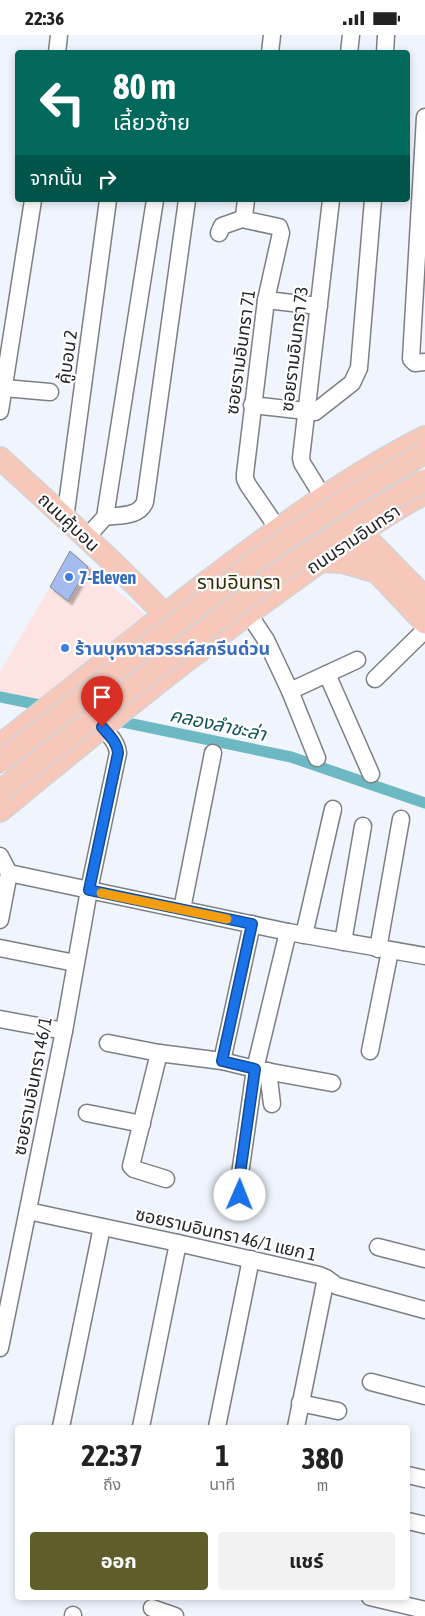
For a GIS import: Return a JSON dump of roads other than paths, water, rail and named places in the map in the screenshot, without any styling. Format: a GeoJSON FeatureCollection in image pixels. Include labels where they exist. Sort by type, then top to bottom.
{"type":"FeatureCollection","features":[{"type":"Feature","properties":{"kind":"main road"},"geometry":{"type":"LineString","coordinates":[[0,745],[113,656],[172,622],[274,532],[321,498],[425,437]]}},
{"type":"Feature","properties":{"kind":"main road","name":"ถนนรามอินทรา"},"geometry":{"type":"LineString","coordinates":[[0,762],[262,556],[307,524],[425,453]]}},
{"type":"Feature","properties":{"kind":"main road","name":"ถนนคู้บอน"},"geometry":{"type":"LineString","coordinates":[[0,458],[131,579],[199,652]]}},
{"type":"Feature","properties":{"kind":"main road"},"geometry":{"type":"LineString","coordinates":[[385,569],[389,522],[397,508],[382,493],[379,484],[380,474],[387,458]]}},
{"type":"Feature","properties":{"kind":"main road","name":"ถนนรามอินทรา"},"geometry":{"type":"LineString","coordinates":[[0,791],[275,575],[362,517],[425,480]]}},
{"type":"Feature","properties":{"kind":"main road","name":"ถนนรามอินทรา"},"geometry":{"type":"LineString","coordinates":[[0,811],[104,725],[248,613],[354,536],[397,508],[425,493]]}},
{"type":"Feature","properties":{"kind":"main road"},"geometry":{"type":"LineString","coordinates":[[321,498],[385,569],[425,623]]}},
{"type":"Feature","properties":{"kind":"main road"},"geometry":{"type":"LineString","coordinates":[[274,532],[300,545],[303,555],[298,577]]}},
{"type":"Feature","properties":{"kind":"main road"},"geometry":{"type":"LineString","coordinates":[[320,561],[385,569],[425,598]]}},
{"type":"Feature","properties":{"kind":"main road"},"geometry":{"type":"LineString","coordinates":[[172,622],[188,630],[240,594],[275,594]]}},
{"type":"Feature","properties":{"kind":"main road"},"geometry":{"type":"LineString","coordinates":[[113,656],[126,656],[137,667],[142,683],[135,701]]}},
{"type":"Feature","properties":{"kind":"street"},"geometry":{"type":"LineString","coordinates":[[57,50],[59,35]]}},
{"type":"Feature","properties":{"kind":"street"},"geometry":{"type":"LineString","coordinates":[[270,50],[272,35]]}},
{"type":"Feature","properties":{"kind":"street"},"geometry":{"type":"LineString","coordinates":[[349,50],[351,35]]}},
{"type":"Feature","properties":{"kind":"street"},"geometry":{"type":"LineString","coordinates":[[385,50],[386,35]]}},
{"type":"Feature","properties":{"kind":"street"},"geometry":{"type":"LineString","coordinates":[[424,364],[414,363],[411,359],[423,185],[425,117]]}},
{"type":"Feature","properties":{"kind":"street"},"geometry":{"type":"LineString","coordinates":[[0,411],[4,388],[5,346],[33,202]]}},
{"type":"Feature","properties":{"kind":"street","name":"คู้บอน 2"},"geometry":{"type":"LineString","coordinates":[[65,519],[108,202]]}},
{"type":"Feature","properties":{"kind":"street"},"geometry":{"type":"LineString","coordinates":[[86,538],[105,517],[155,202]]}},
{"type":"Feature","properties":{"kind":"street"},"geometry":{"type":"LineString","coordinates":[[105,517],[137,513],[142,509],[145,502],[187,202]]}},
{"type":"Feature","properties":{"kind":"street"},"geometry":{"type":"LineString","coordinates":[[219,233],[222,226],[245,218],[246,202]]}},
{"type":"Feature","properties":{"kind":"street","name":"ซอยรามอินทรา 73"},"geometry":{"type":"LineString","coordinates":[[321,498],[302,463],[306,412],[331,202]]}},
{"type":"Feature","properties":{"kind":"street"},"geometry":{"type":"LineString","coordinates":[[252,405],[315,412],[352,383],[359,369],[373,202]]}},
{"type":"Feature","properties":{"kind":"street","name":"ซอยรามอินทรา 71"},"geometry":{"type":"LineString","coordinates":[[245,218],[250,222],[279,227],[281,233],[266,300],[252,405],[245,479],[274,532]]}},
{"type":"Feature","properties":{"kind":"street"},"geometry":{"type":"LineString","coordinates":[[266,300],[319,306]]}},
{"type":"Feature","properties":{"kind":"street"},"geometry":{"type":"LineString","coordinates":[[4,388],[50,392]]}},
{"type":"Feature","properties":{"kind":"street"},"geometry":{"type":"LineString","coordinates":[[248,613],[266,641],[290,691],[317,758]]}},
{"type":"Feature","properties":{"kind":"street"},"geometry":{"type":"LineString","coordinates":[[375,679],[425,630]]}},
{"type":"Feature","properties":{"kind":"street"},"geometry":{"type":"LineString","coordinates":[[290,691],[357,660]]}},
{"type":"Feature","properties":{"kind":"street"},"geometry":{"type":"LineString","coordinates":[[327,674],[371,774]]}},
{"type":"Feature","properties":{"kind":"street","name":"ซอยรามอินทรา 46/1"},"geometry":{"type":"LineString","coordinates":[[0,1348],[64,1031],[89,890],[118,753],[113,739],[104,725]]}},
{"type":"Feature","properties":{"kind":"street"},"geometry":{"type":"LineString","coordinates":[[182,909],[213,753]]}},
{"type":"Feature","properties":{"kind":"street"},"geometry":{"type":"LineString","coordinates":[[244,1199],[240,1195],[238,1188],[261,1070],[296,933],[333,809]]}},
{"type":"Feature","properties":{"kind":"street"},"geometry":{"type":"LineString","coordinates":[[370,1051],[401,819]]}},
{"type":"Feature","properties":{"kind":"street"},"geometry":{"type":"LineString","coordinates":[[343,942],[364,825]]}},
{"type":"Feature","properties":{"kind":"street"},"geometry":{"type":"LineString","coordinates":[[0,857],[9,873],[0,920]]}},
{"type":"Feature","properties":{"kind":"street"},"geometry":{"type":"LineString","coordinates":[[9,873],[296,933],[425,956]]}},
{"type":"Feature","properties":{"kind":"street"},"geometry":{"type":"LineString","coordinates":[[222,1061],[252,924]]}},
{"type":"Feature","properties":{"kind":"street"},"geometry":{"type":"LineString","coordinates":[[0,948],[75,963]]}},
{"type":"Feature","properties":{"kind":"street"},"geometry":{"type":"LineString","coordinates":[[0,1019],[64,1031]]}},
{"type":"Feature","properties":{"kind":"street"},"geometry":{"type":"LineString","coordinates":[[108,1043],[158,1053],[222,1061],[332,1083]]}},
{"type":"Feature","properties":{"kind":"street"},"geometry":{"type":"LineString","coordinates":[[158,1053],[131,1166],[134,1169],[166,1179]]}},
{"type":"Feature","properties":{"kind":"street"},"geometry":{"type":"LineString","coordinates":[[261,1070],[272,1103]]}},
{"type":"Feature","properties":{"kind":"street"},"geometry":{"type":"LineString","coordinates":[[87,1113],[142,1124]]}},
{"type":"Feature","properties":{"kind":"street","name":"ซอยรามอินทรา 46/1 แยก 1"},"geometry":{"type":"LineString","coordinates":[[28,1211],[326,1277],[337,1286],[425,1310]]}},
{"type":"Feature","properties":{"kind":"street"},"geometry":{"type":"LineString","coordinates":[[61,1425],[102,1227]]}},
{"type":"Feature","properties":{"kind":"street"},"geometry":{"type":"LineString","coordinates":[[141,1425],[178,1243]]}},
{"type":"Feature","properties":{"kind":"street"},"geometry":{"type":"LineString","coordinates":[[378,1247],[425,1259]]}},
{"type":"Feature","properties":{"kind":"street"},"geometry":{"type":"LineString","coordinates":[[217,1425],[251,1259]]}},
{"type":"Feature","properties":{"kind":"street"},"geometry":{"type":"LineString","coordinates":[[296,1425],[326,1277]]}},
{"type":"Feature","properties":{"kind":"street"},"geometry":{"type":"LineString","coordinates":[[371,1382],[425,1396]]}},
{"type":"Feature","properties":{"kind":"street"},"geometry":{"type":"LineString","coordinates":[[300,1403],[338,1411]]}},
{"type":"Feature","properties":{"kind":"street"},"geometry":{"type":"LineString","coordinates":[[410,1475],[425,1479]]}},
{"type":"Feature","properties":{"kind":"street"},"geometry":{"type":"LineString","coordinates":[[410,1521],[425,1525]]}},
{"type":"Feature","properties":{"kind":"street"},"geometry":{"type":"LineString","coordinates":[[383,1600],[425,1610]]}},
{"type":"Feature","properties":{"kind":"street"},"geometry":{"type":"LineString","coordinates":[[153,1607],[175,1616]]}},
{"type":"Feature","properties":{"kind":"waterway","name":"คลองลำชะล่า"},"geometry":{"type":"LineString","coordinates":[[0,697],[50,707]]}},
{"type":"Feature","properties":{"kind":"waterway","name":"คลองลำชะล่า"},"geometry":{"type":"LineString","coordinates":[[65,710],[291,757],[425,803]]}},
{"type":"Feature","properties":{"kind":"railway"},"geometry":{"type":"LineString","coordinates":[[0,772],[211,607],[300,541],[361,501],[425,464]]}},
{"type":"Feature","properties":{"kind":"place","name":"7-Eleven"},"geometry":{"type":"Point","coordinates":[69,577]}},
{"type":"Feature","properties":{"kind":"place","name":"ร้านบุหงาสวรรค์สกรีนด่วน"},"geometry":{"type":"Point","coordinates":[65,648]}},
{"type":"Feature","properties":{"kind":"district","name":"รามอินทรา"},"geometry":{"type":"Point","coordinates":[239,581]}}]}
